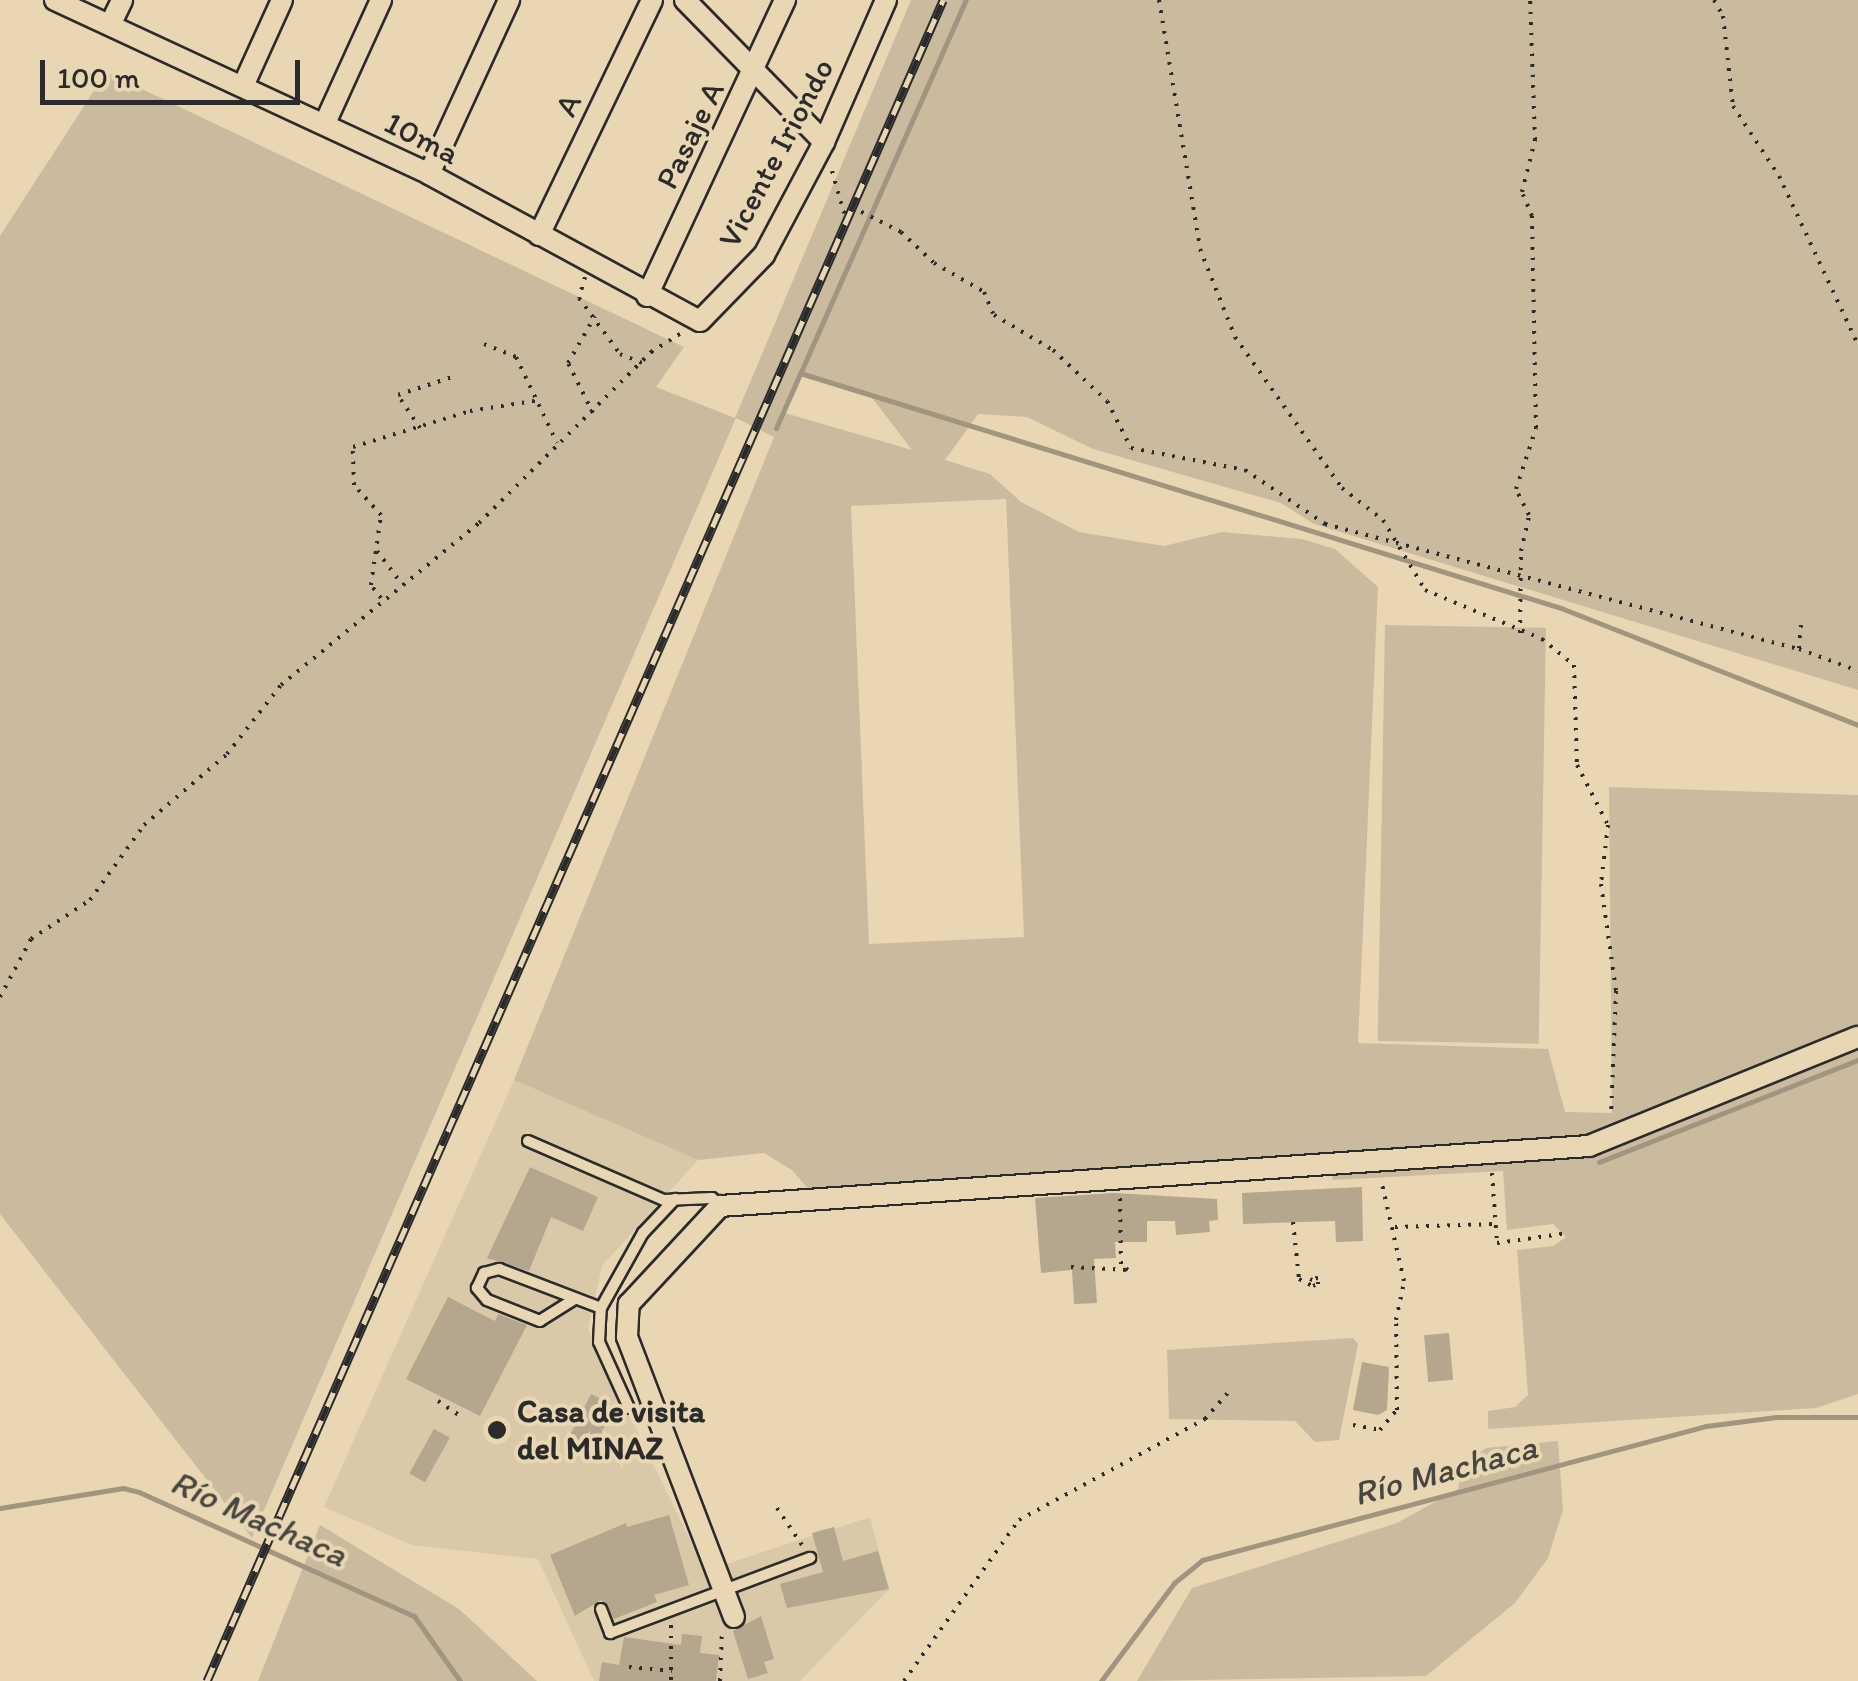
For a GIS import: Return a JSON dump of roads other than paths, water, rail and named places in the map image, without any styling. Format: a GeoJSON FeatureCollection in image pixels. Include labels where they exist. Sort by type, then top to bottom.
{"type":"FeatureCollection","features":[{"type":"Feature","properties":{"kind":"street","name":"10ma"},"geometry":{"type":"LineString","coordinates":[[55,0],[429,174],[647,296],[700,321]]}},
{"type":"Feature","properties":{"kind":"street"},"geometry":{"type":"LineString","coordinates":[[110,25],[122,0]]}},
{"type":"Feature","properties":{"kind":"street"},"geometry":{"type":"LineString","coordinates":[[244,86],[282,0]]}},
{"type":"Feature","properties":{"kind":"street"},"geometry":{"type":"LineString","coordinates":[[325,123],[381,0]]}},
{"type":"Feature","properties":{"kind":"street"},"geometry":{"type":"LineString","coordinates":[[429,174],[510,0]]}},
{"type":"Feature","properties":{"kind":"street","name":"A"},"geometry":{"type":"LineString","coordinates":[[539,236],[652,0]]}},
{"type":"Feature","properties":{"kind":"street"},"geometry":{"type":"LineString","coordinates":[[685,0],[824,142]]}},
{"type":"Feature","properties":{"kind":"street","name":"Pasaje A"},"geometry":{"type":"LineString","coordinates":[[647,296],[786,0]]}},
{"type":"Feature","properties":{"kind":"street","name":"Vicente Iriondo"},"geometry":{"type":"LineString","coordinates":[[700,321],[764,255],[824,142],[886,0]]}},
{"type":"Feature","properties":{"kind":"street"},"geometry":{"type":"LineString","coordinates":[[728,1622],[724,1590],[627,1337],[629,1304],[720,1206],[1491,1153],[1614,1139],[1858,1037]]}},
{"type":"Feature","properties":{"kind":"lane"},"geometry":{"type":"LineString","coordinates":[[528,1141],[675,1200],[712,1198],[720,1206]]}},
{"type":"Feature","properties":{"kind":"lane"},"geometry":{"type":"LineString","coordinates":[[630,1408],[599,1342],[600,1308],[643,1234],[675,1200]]}},
{"type":"Feature","properties":{"kind":"lane"},"geometry":{"type":"LineString","coordinates":[[573,1300],[540,1322],[487,1300],[477,1288],[484,1273],[500,1269],[600,1308]]}},
{"type":"Feature","properties":{"kind":"lane"},"geometry":{"type":"LineString","coordinates":[[601,1608],[610,1633],[810,1558]]}},
{"type":"Feature","properties":{"kind":"waterway"},"geometry":{"type":"LineString","coordinates":[[776,428],[966,0]]}},
{"type":"Feature","properties":{"kind":"waterway"},"geometry":{"type":"LineString","coordinates":[[800,373],[1561,608],[1858,725]]}},
{"type":"Feature","properties":{"kind":"waterway"},"geometry":{"type":"LineString","coordinates":[[1599,1162],[1858,1060]]}},
{"type":"Feature","properties":{"kind":"waterway","name":"Río Machaca"},"geometry":{"type":"LineString","coordinates":[[1101,1681],[1174,1583],[1202,1560],[1706,1426],[1776,1417],[1858,1417]]}},
{"type":"Feature","properties":{"kind":"waterway","name":"Río Machaca"},"geometry":{"type":"LineString","coordinates":[[0,1508],[123,1488],[139,1492],[414,1616],[460,1681]]}},
{"type":"Feature","properties":{"kind":"railway"},"geometry":{"type":"LineString","coordinates":[[207,1681],[943,0]]}},
{"type":"Feature","properties":{"kind":"place","name":"Casa de visita del MINAZ"},"geometry":{"type":"Point","coordinates":[497,1430]}}]}
